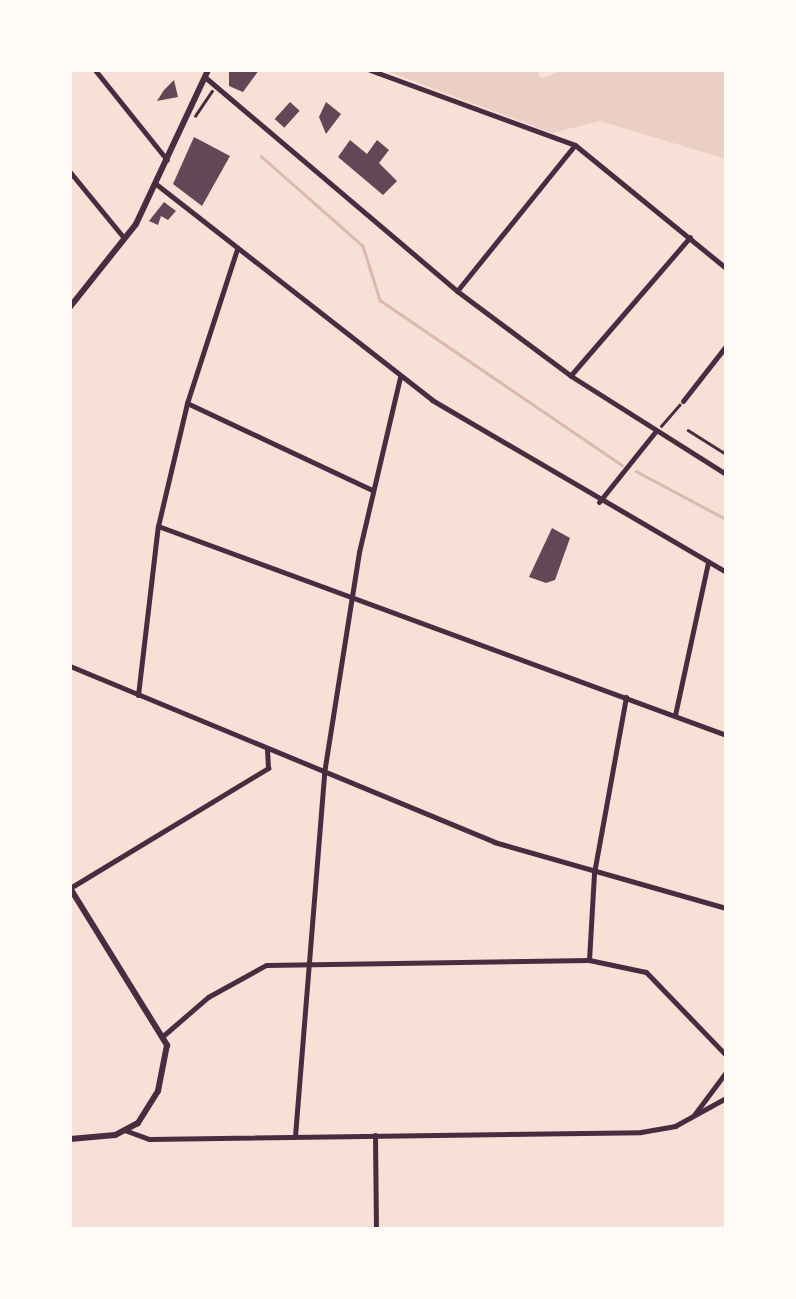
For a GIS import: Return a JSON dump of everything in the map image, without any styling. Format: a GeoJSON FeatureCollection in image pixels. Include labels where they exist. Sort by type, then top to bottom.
{"type":"FeatureCollection","features":[{"type":"Feature","properties":{"kind":"main road"},"geometry":{"type":"LineString","coordinates":[[70,306],[126,240],[207,74]]}},
{"type":"Feature","properties":{"kind":"main road"},"geometry":{"type":"LineString","coordinates":[[70,888],[164,1034],[166,1066],[158,1091],[126,1131],[70,1139]]}},
{"type":"Feature","properties":{"kind":"street"},"geometry":{"type":"LineString","coordinates":[[95,70],[167,160]]}},
{"type":"Feature","properties":{"kind":"street"},"geometry":{"type":"LineString","coordinates":[[370,70],[575,145],[726,268]]}},
{"type":"Feature","properties":{"kind":"street"},"geometry":{"type":"LineString","coordinates":[[207,74],[263,130],[457,291],[571,376],[726,474]]}},
{"type":"Feature","properties":{"kind":"street"},"geometry":{"type":"LineString","coordinates":[[457,291],[575,145]]}},
{"type":"Feature","properties":{"kind":"street"},"geometry":{"type":"LineString","coordinates":[[70,172],[126,240]]}},
{"type":"Feature","properties":{"kind":"street"},"geometry":{"type":"LineString","coordinates":[[156,184],[400,377],[599,502],[726,572]]}},
{"type":"Feature","properties":{"kind":"street"},"geometry":{"type":"LineString","coordinates":[[571,376],[690,237]]}},
{"type":"Feature","properties":{"kind":"street"},"geometry":{"type":"LineString","coordinates":[[138,695],[158,526],[187,404],[238,249]]}},
{"type":"Feature","properties":{"kind":"street"},"geometry":{"type":"LineString","coordinates":[[683,400],[726,346]]}},
{"type":"Feature","properties":{"kind":"street"},"geometry":{"type":"LineString","coordinates":[[295,1136],[324,773],[351,596],[400,377]]}},
{"type":"Feature","properties":{"kind":"street"},"geometry":{"type":"LineString","coordinates":[[187,404],[372,490]]}},
{"type":"Feature","properties":{"kind":"street"},"geometry":{"type":"LineString","coordinates":[[599,502],[655,432]]}},
{"type":"Feature","properties":{"kind":"street"},"geometry":{"type":"LineString","coordinates":[[158,526],[726,735]]}},
{"type":"Feature","properties":{"kind":"street"},"geometry":{"type":"LineString","coordinates":[[676,715],[708,562]]}},
{"type":"Feature","properties":{"kind":"street"},"geometry":{"type":"LineString","coordinates":[[70,666],[494,842],[726,908]]}},
{"type":"Feature","properties":{"kind":"street"},"geometry":{"type":"LineString","coordinates":[[590,960],[594,873],[626,697]]}},
{"type":"Feature","properties":{"kind":"street"},"geometry":{"type":"LineString","coordinates":[[70,888],[268,768],[268,750]]}},
{"type":"Feature","properties":{"kind":"street"},"geometry":{"type":"LineString","coordinates":[[164,1034],[253,970],[308,963],[590,960],[646,972],[726,1055]]}},
{"type":"Feature","properties":{"kind":"street"},"geometry":{"type":"LineString","coordinates":[[692,1117],[726,1072]]}},
{"type":"Feature","properties":{"kind":"street"},"geometry":{"type":"LineString","coordinates":[[707,1093],[714,1106]]}},
{"type":"Feature","properties":{"kind":"street"},"geometry":{"type":"LineString","coordinates":[[126,1131],[149,1139],[641,1132],[692,1117],[726,1098]]}},
{"type":"Feature","properties":{"kind":"street"},"geometry":{"type":"LineString","coordinates":[[375,1135],[376,1229]]}},
{"type":"Feature","properties":{"kind":"lane"},"geometry":{"type":"LineString","coordinates":[[688,430],[726,454]]}},
{"type":"Feature","properties":{"kind":"path"},"geometry":{"type":"LineString","coordinates":[[655,432],[683,400]]}},
{"type":"Feature","properties":{"kind":"shaded area"},"geometry":{"type":"Polygon","coordinates":[[[384,70],[537,70],[541,79],[563,70],[726,70],[726,159],[600,121],[552,133],[384,70]]]}},
{"type":"Feature","properties":{"kind":"building"},"geometry":{"type":"Polygon","coordinates":[[[229,70],[259,70],[243,92],[229,86],[229,70]]]}},
{"type":"Feature","properties":{"kind":"building"},"geometry":{"type":"Polygon","coordinates":[[[174,80],[178,97],[157,101],[164,90],[174,80]]]}},
{"type":"Feature","properties":{"kind":"building"},"geometry":{"type":"Polygon","coordinates":[[[290,102],[300,111],[284,128],[275,119],[290,102]]]}},
{"type":"Feature","properties":{"kind":"building"},"geometry":{"type":"Polygon","coordinates":[[[326,102],[341,114],[326,134],[319,117],[326,102]]]}},
{"type":"Feature","properties":{"kind":"building"},"geometry":{"type":"Polygon","coordinates":[[[194,137],[230,156],[202,206],[173,184],[194,137]]]}},
{"type":"Feature","properties":{"kind":"building"},"geometry":{"type":"Polygon","coordinates":[[[350,140],[367,154],[377,140],[389,150],[379,163],[397,181],[383,195],[338,157],[350,140]]]}},
{"type":"Feature","properties":{"kind":"building"},"geometry":{"type":"Polygon","coordinates":[[[164,202],[176,211],[168,220],[161,216],[158,225],[149,221],[164,202]]]}},
{"type":"Feature","properties":{"kind":"building"},"geometry":{"type":"Polygon","coordinates":[[[552,528],[570,538],[555,580],[546,583],[529,577],[552,528]]]}},
{"type":"Feature","properties":{"kind":"waterway"},"geometry":{"type":"LineString","coordinates":[[261,156],[363,246],[380,300],[622,465]]}},
{"type":"Feature","properties":{"kind":"waterway"},"geometry":{"type":"LineString","coordinates":[[636,471],[726,519]]}}]}
